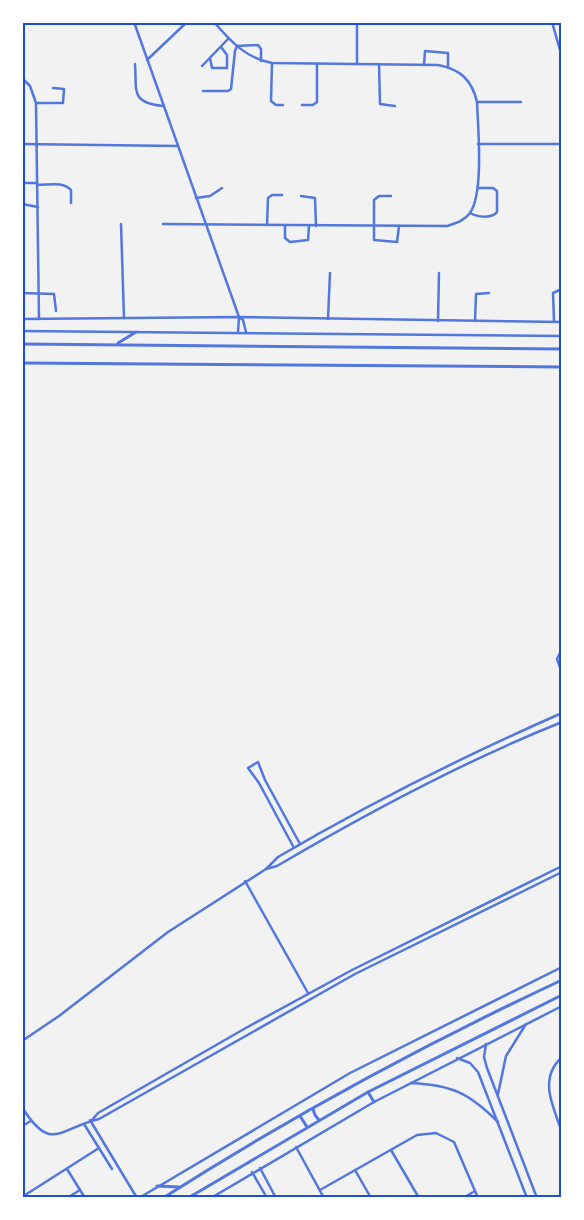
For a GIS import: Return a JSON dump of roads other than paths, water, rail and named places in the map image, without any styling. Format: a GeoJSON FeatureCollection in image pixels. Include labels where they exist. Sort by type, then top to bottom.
{"type":"FeatureCollection","features":[{"type":"Feature","properties":{"kind":"street"},"geometry":{"type":"LineString","coordinates":[[134,22],[195,198],[239,317],[238,332]]}},
{"type":"Feature","properties":{"kind":"street"},"geometry":{"type":"LineString","coordinates":[[147,60],[187,22]]}},
{"type":"Feature","properties":{"kind":"street"},"geometry":{"type":"LineString","coordinates":[[163,224],[447,226],[457,223],[470,213],[474,205],[478,188],[477,102],[468,80],[448,67],[272,63],[261,61],[248,56],[236,47],[214,22]]}},
{"type":"Feature","properties":{"kind":"street"},"geometry":{"type":"LineString","coordinates":[[357,22],[357,64]]}},
{"type":"Feature","properties":{"kind":"street"},"geometry":{"type":"LineString","coordinates":[[552,22],[562,58]]}},
{"type":"Feature","properties":{"kind":"street"},"geometry":{"type":"LineString","coordinates":[[202,66],[228,39]]}},
{"type":"Feature","properties":{"kind":"street"},"geometry":{"type":"LineString","coordinates":[[236,47],[258,45],[261,49],[261,61]]}},
{"type":"Feature","properties":{"kind":"street"},"geometry":{"type":"LineString","coordinates":[[210,58],[211,68],[227,68],[227,55],[222,47]]}},
{"type":"Feature","properties":{"kind":"street"},"geometry":{"type":"LineString","coordinates":[[203,91],[228,91],[232,88],[236,47]]}},
{"type":"Feature","properties":{"kind":"street"},"geometry":{"type":"LineString","coordinates":[[424,65],[425,51],[445,51],[448,53],[448,67]]}},
{"type":"Feature","properties":{"kind":"street"},"geometry":{"type":"LineString","coordinates":[[272,63],[271,101],[274,104],[283,105]]}},
{"type":"Feature","properties":{"kind":"street"},"geometry":{"type":"LineString","coordinates":[[135,64],[137,94],[140,100],[146,104],[163,106]]}},
{"type":"Feature","properties":{"kind":"street"},"geometry":{"type":"LineString","coordinates":[[302,105],[313,105],[317,102],[317,64]]}},
{"type":"Feature","properties":{"kind":"street"},"geometry":{"type":"LineString","coordinates":[[379,64],[380,104],[395,106]]}},
{"type":"Feature","properties":{"kind":"street"},"geometry":{"type":"LineString","coordinates":[[22,78],[30,86],[36,103],[39,319]]}},
{"type":"Feature","properties":{"kind":"street"},"geometry":{"type":"LineString","coordinates":[[36,103],[63,103],[64,89],[53,88]]}},
{"type":"Feature","properties":{"kind":"street"},"geometry":{"type":"LineString","coordinates":[[477,102],[521,102]]}},
{"type":"Feature","properties":{"kind":"street"},"geometry":{"type":"LineString","coordinates":[[22,144],[177,146]]}},
{"type":"Feature","properties":{"kind":"street"},"geometry":{"type":"LineString","coordinates":[[478,144],[562,144]]}},
{"type":"Feature","properties":{"kind":"street"},"geometry":{"type":"LineString","coordinates":[[22,183],[64,184],[71,190],[71,203]]}},
{"type":"Feature","properties":{"kind":"street"},"geometry":{"type":"LineString","coordinates":[[195,198],[210,196],[222,188]]}},
{"type":"Feature","properties":{"kind":"street"},"geometry":{"type":"LineString","coordinates":[[470,213],[480,216],[492,216],[497,212],[497,191],[492,188],[478,188]]}},
{"type":"Feature","properties":{"kind":"street"},"geometry":{"type":"LineString","coordinates":[[267,226],[268,198],[272,195],[282,195]]}},
{"type":"Feature","properties":{"kind":"street"},"geometry":{"type":"LineString","coordinates":[[300,196],[315,198],[316,226]]}},
{"type":"Feature","properties":{"kind":"street"},"geometry":{"type":"LineString","coordinates":[[391,196],[375,198],[374,240],[394,243],[398,239],[399,226]]}},
{"type":"Feature","properties":{"kind":"street"},"geometry":{"type":"LineString","coordinates":[[22,204],[38,207]]}},
{"type":"Feature","properties":{"kind":"street"},"geometry":{"type":"LineString","coordinates":[[121,224],[124,318]]}},
{"type":"Feature","properties":{"kind":"street"},"geometry":{"type":"LineString","coordinates":[[285,225],[285,238],[290,242],[308,240],[309,226]]}},
{"type":"Feature","properties":{"kind":"street"},"geometry":{"type":"LineString","coordinates":[[328,319],[330,273]]}},
{"type":"Feature","properties":{"kind":"street"},"geometry":{"type":"LineString","coordinates":[[438,321],[439,273]]}},
{"type":"Feature","properties":{"kind":"street"},"geometry":{"type":"LineString","coordinates":[[554,321],[553,294],[556,290],[562,289]]}},
{"type":"Feature","properties":{"kind":"street"},"geometry":{"type":"LineString","coordinates":[[475,321],[476,294],[489,293]]}},
{"type":"Feature","properties":{"kind":"street"},"geometry":{"type":"LineString","coordinates":[[22,294],[55,294],[56,311]]}},
{"type":"Feature","properties":{"kind":"street"},"geometry":{"type":"LineString","coordinates":[[239,317],[244,322],[246,332]]}},
{"type":"Feature","properties":{"kind":"street"},"geometry":{"type":"LineString","coordinates":[[22,319],[239,317],[562,322]]}},
{"type":"Feature","properties":{"kind":"street"},"geometry":{"type":"LineString","coordinates":[[22,331],[562,336]]}},
{"type":"Feature","properties":{"kind":"street"},"geometry":{"type":"LineString","coordinates":[[116,344],[136,332]]}},
{"type":"Feature","properties":{"kind":"street"},"geometry":{"type":"LineString","coordinates":[[22,344],[562,349]]}},
{"type":"Feature","properties":{"kind":"street"},"geometry":{"type":"LineString","coordinates":[[22,363],[562,367]]}},
{"type":"Feature","properties":{"kind":"street"},"geometry":{"type":"LineString","coordinates":[[562,649],[557,659],[562,673]]}},
{"type":"Feature","properties":{"kind":"street"},"geometry":{"type":"LineString","coordinates":[[266,869],[274,860],[330,826],[424,776],[562,713]]}},
{"type":"Feature","properties":{"kind":"street"},"geometry":{"type":"LineString","coordinates":[[545,721],[548,727]]}},
{"type":"Feature","properties":{"kind":"street"},"geometry":{"type":"LineString","coordinates":[[22,1041],[59,1016],[168,932],[266,869],[277,866],[334,832],[427,782],[562,722]]}},
{"type":"Feature","properties":{"kind":"street"},"geometry":{"type":"LineString","coordinates":[[294,848],[248,768],[252,764],[258,762],[265,780],[300,844]]}},
{"type":"Feature","properties":{"kind":"street"},"geometry":{"type":"LineString","coordinates":[[424,776],[427,782]]}},
{"type":"Feature","properties":{"kind":"street"},"geometry":{"type":"LineString","coordinates":[[330,826],[334,832]]}},
{"type":"Feature","properties":{"kind":"street"},"geometry":{"type":"LineString","coordinates":[[22,1107],[31,1121],[40,1130],[53,1134],[66,1132],[84,1124],[244,1029],[352,970],[562,866]]}},
{"type":"Feature","properties":{"kind":"street"},"geometry":{"type":"LineString","coordinates":[[91,1120],[101,1118],[355,974],[562,872]]}},
{"type":"Feature","properties":{"kind":"street"},"geometry":{"type":"LineString","coordinates":[[245,882],[308,994]]}},
{"type":"Feature","properties":{"kind":"street"},"geometry":{"type":"LineString","coordinates":[[412,939],[414,944]]}},
{"type":"Feature","properties":{"kind":"street"},"geometry":{"type":"LineString","coordinates":[[91,1120],[138,1198],[350,1073],[562,967]]}},
{"type":"Feature","properties":{"kind":"street"},"geometry":{"type":"LineString","coordinates":[[352,970],[355,974]]}},
{"type":"Feature","properties":{"kind":"street"},"geometry":{"type":"LineString","coordinates":[[163,1198],[300,1116],[438,1042],[562,980]]}},
{"type":"Feature","properties":{"kind":"street"},"geometry":{"type":"LineString","coordinates":[[188,1198],[368,1092],[562,994]]}},
{"type":"Feature","properties":{"kind":"street"},"geometry":{"type":"LineString","coordinates":[[211,1198],[252,1172],[374,1102],[486,1043],[562,1006]]}},
{"type":"Feature","properties":{"kind":"street"},"geometry":{"type":"LineString","coordinates":[[498,1095],[506,1056],[513,1041],[528,1022]]}},
{"type":"Feature","properties":{"kind":"street"},"geometry":{"type":"LineString","coordinates":[[244,1029],[247,1034]]}},
{"type":"Feature","properties":{"kind":"street"},"geometry":{"type":"LineString","coordinates":[[486,1043],[485,1063],[537,1198]]}},
{"type":"Feature","properties":{"kind":"street"},"geometry":{"type":"LineString","coordinates":[[562,1056],[552,1068],[548,1086],[549,1098],[562,1132]]}},
{"type":"Feature","properties":{"kind":"street"},"geometry":{"type":"LineString","coordinates":[[458,1058],[470,1063],[478,1072],[527,1198]]}},
{"type":"Feature","properties":{"kind":"street"},"geometry":{"type":"LineString","coordinates":[[409,1083],[437,1085],[461,1092],[478,1102],[500,1125]]}},
{"type":"Feature","properties":{"kind":"street"},"geometry":{"type":"LineString","coordinates":[[368,1092],[374,1102]]}},
{"type":"Feature","properties":{"kind":"street"},"geometry":{"type":"LineString","coordinates":[[313,1109],[319,1120]]}},
{"type":"Feature","properties":{"kind":"street"},"geometry":{"type":"LineString","coordinates":[[300,1116],[307,1127]]}},
{"type":"Feature","properties":{"kind":"street"},"geometry":{"type":"LineString","coordinates":[[22,1126],[31,1121]]}},
{"type":"Feature","properties":{"kind":"street"},"geometry":{"type":"LineString","coordinates":[[84,1124],[112,1169]]}},
{"type":"Feature","properties":{"kind":"street"},"geometry":{"type":"LineString","coordinates":[[320,1190],[391,1150],[426,1133],[446,1136],[454,1142],[478,1198]]}},
{"type":"Feature","properties":{"kind":"street"},"geometry":{"type":"LineString","coordinates":[[296,1147],[324,1198]]}},
{"type":"Feature","properties":{"kind":"street"},"geometry":{"type":"LineString","coordinates":[[22,1197],[99,1148]]}},
{"type":"Feature","properties":{"kind":"street"},"geometry":{"type":"LineString","coordinates":[[391,1150],[419,1198]]}},
{"type":"Feature","properties":{"kind":"street"},"geometry":{"type":"LineString","coordinates":[[67,1168],[85,1198]]}},
{"type":"Feature","properties":{"kind":"street"},"geometry":{"type":"LineString","coordinates":[[260,1168],[276,1198]]}},
{"type":"Feature","properties":{"kind":"street"},"geometry":{"type":"LineString","coordinates":[[355,1170],[371,1198]]}},
{"type":"Feature","properties":{"kind":"street"},"geometry":{"type":"LineString","coordinates":[[252,1172],[267,1198]]}},
{"type":"Feature","properties":{"kind":"street"},"geometry":{"type":"LineString","coordinates":[[157,1186],[180,1187]]}},
{"type":"Feature","properties":{"kind":"street"},"geometry":{"type":"LineString","coordinates":[[67,1198],[80,1190]]}},
{"type":"Feature","properties":{"kind":"street"},"geometry":{"type":"LineString","coordinates":[[464,1198],[475,1191]]}}]}
